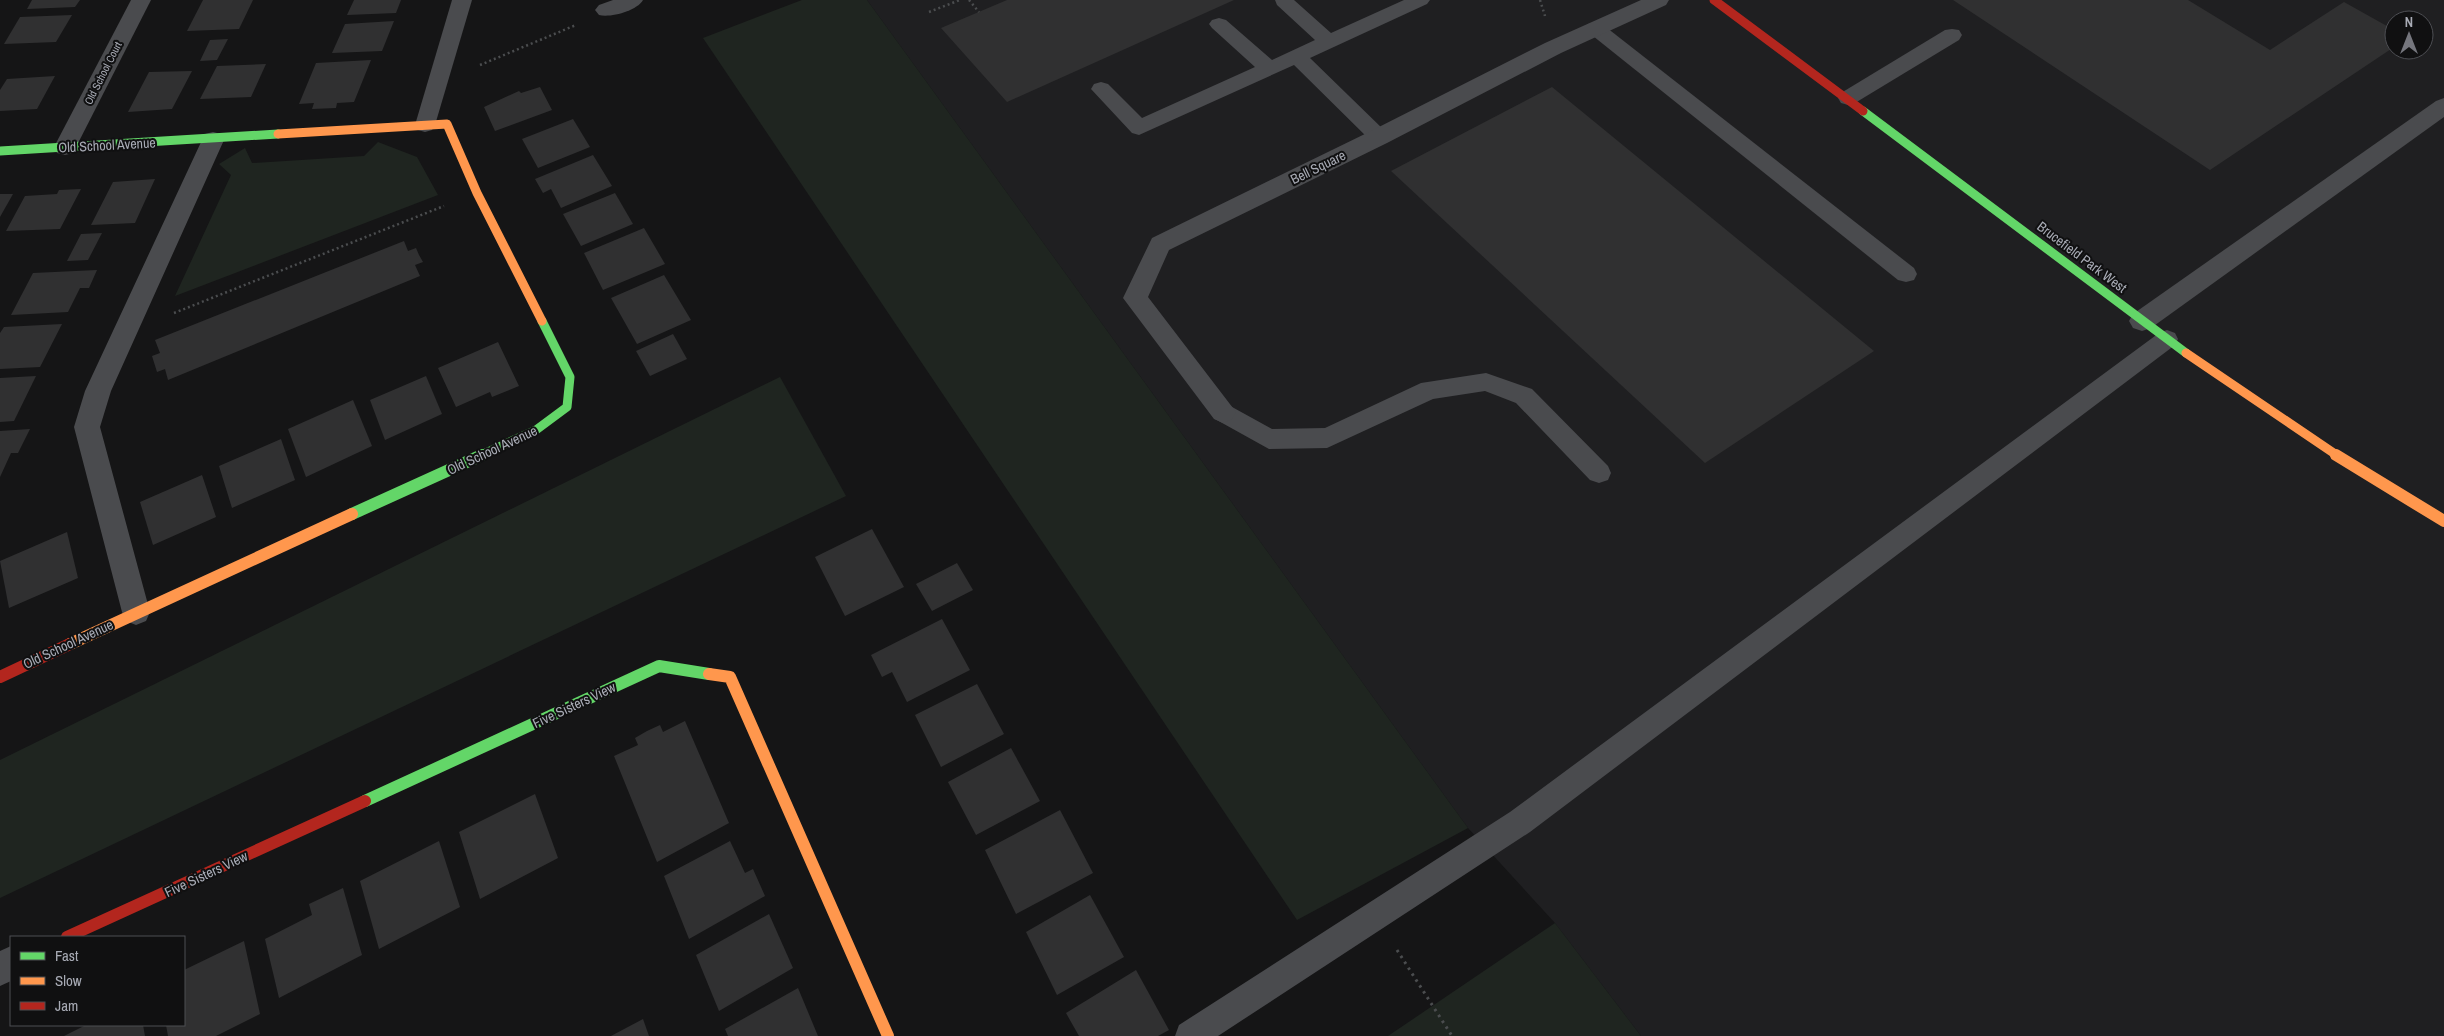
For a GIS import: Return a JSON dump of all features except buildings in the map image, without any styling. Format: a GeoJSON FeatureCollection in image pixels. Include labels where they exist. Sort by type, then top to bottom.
{"type":"FeatureCollection","features":[{"type":"Feature","properties":{"kind":"street","name":"Old School Court"},"geometry":{"type":"LineString","coordinates":[[65,147],[141,0]]}},
{"type":"Feature","properties":{"kind":"street"},"geometry":{"type":"LineString","coordinates":[[606,10],[633,0]]}},
{"type":"Feature","properties":{"kind":"street","name":"Bell Square"},"geometry":{"type":"LineString","coordinates":[[1223,412],[1135,298],[1160,244],[1379,137],[1553,48],[1659,0]]}},
{"type":"Feature","properties":{"kind":"street","name":"Brucefield Park West"},"geometry":{"type":"LineString","coordinates":[[1714,0],[1848,98],[2142,321],[2266,411],[2369,478],[2444,521]]}},
{"type":"Feature","properties":{"kind":"street"},"geometry":{"type":"LineString","coordinates":[[2142,321],[2444,106]]}},
{"type":"Feature","properties":{"kind":"street","name":"Old School Avenue"},"geometry":{"type":"LineString","coordinates":[[0,151],[213,140],[447,124],[477,193],[570,377],[567,407],[536,430],[136,612],[0,677]]}},
{"type":"Feature","properties":{"kind":"street"},"geometry":{"type":"LineString","coordinates":[[136,612],[87,427],[98,391],[213,140]]}},
{"type":"Feature","properties":{"kind":"street","name":"Five Sisters View"},"geometry":{"type":"LineString","coordinates":[[70,936],[659,666],[730,677],[888,1036]]}},
{"type":"Feature","properties":{"kind":"lane"},"geometry":{"type":"LineString","coordinates":[[424,125],[462,0]]}},
{"type":"Feature","properties":{"kind":"lane"},"geometry":{"type":"LineString","coordinates":[[1101,89],[1139,128],[1420,0]]}},
{"type":"Feature","properties":{"kind":"lane"},"geometry":{"type":"LineString","coordinates":[[1284,1],[1330,42]]}},
{"type":"Feature","properties":{"kind":"lane"},"geometry":{"type":"LineString","coordinates":[[1219,24],[1270,69]]}},
{"type":"Feature","properties":{"kind":"lane"},"geometry":{"type":"LineString","coordinates":[[1595,28],[1906,274]]}},
{"type":"Feature","properties":{"kind":"lane"},"geometry":{"type":"LineString","coordinates":[[1848,98],[1952,36]]}},
{"type":"Feature","properties":{"kind":"lane"},"geometry":{"type":"LineString","coordinates":[[1298,57],[1379,137]]}},
{"type":"Feature","properties":{"kind":"lane"},"geometry":{"type":"LineString","coordinates":[[1190,1036],[1520,822],[2167,339]]}},
{"type":"Feature","properties":{"kind":"lane"},"geometry":{"type":"LineString","coordinates":[[1223,412],[1269,439],[1327,438],[1429,390],[1486,382],[1524,396],[1599,473]]}},
{"type":"Feature","properties":{"kind":"path"},"geometry":{"type":"LineString","coordinates":[[929,12],[960,0]]}},
{"type":"Feature","properties":{"kind":"path"},"geometry":{"type":"LineString","coordinates":[[969,0],[979,12]]}},
{"type":"Feature","properties":{"kind":"path"},"geometry":{"type":"LineString","coordinates":[[432,101],[486,61],[576,25],[606,10]]}},
{"type":"Feature","properties":{"kind":"path"},"geometry":{"type":"LineString","coordinates":[[126,332],[477,193]]}},
{"type":"Feature","properties":{"kind":"path"},"geometry":{"type":"LineString","coordinates":[[1375,915],[1452,1036]]}},
{"type":"Feature","properties":{"kind":"shaded area"},"geometry":{"type":"Polygon","coordinates":[[[802,0],[867,0],[1468,828],[1297,920],[703,38],[802,0]]]}},
{"type":"Feature","properties":{"kind":"shaded area"},"geometry":{"type":"Polygon","coordinates":[[[867,0],[2444,0],[2444,1036],[1641,1036],[1555,923],[1468,828],[867,0]]]}},
{"type":"Feature","properties":{"kind":"shaded area"},"geometry":{"type":"Polygon","coordinates":[[[378,142],[417,157],[438,195],[175,296],[231,175],[219,164],[245,148],[252,163],[364,156],[378,142]]]}},
{"type":"Feature","properties":{"kind":"shaded area"},"geometry":{"type":"Polygon","coordinates":[[[780,377],[846,496],[0,898],[0,760],[780,377]]]}},
{"type":"Feature","properties":{"kind":"shaded area"},"geometry":{"type":"Polygon","coordinates":[[[1555,923],[1641,1036],[1388,1036],[1555,923]]]}},
{"type":"Feature","properties":{"kind":"traffic: fast"},"geometry":{"type":"LineString","coordinates":[[1863,111],[2186,353]]}},
{"type":"Feature","properties":{"kind":"traffic: fast"},"geometry":{"type":"LineString","coordinates":[[0,151],[278,134]]}},
{"type":"Feature","properties":{"kind":"traffic: fast"},"geometry":{"type":"LineString","coordinates":[[352,514],[536,430],[567,407],[570,377],[542,321]]}},
{"type":"Feature","properties":{"kind":"traffic: fast"},"geometry":{"type":"LineString","coordinates":[[365,801],[659,666],[709,674]]}},
{"type":"Feature","properties":{"kind":"traffic: slow"},"geometry":{"type":"LineString","coordinates":[[278,134],[447,124],[477,193],[542,321]]}},
{"type":"Feature","properties":{"kind":"traffic: slow"},"geometry":{"type":"LineString","coordinates":[[2186,353],[2348,463],[2444,521]]}},
{"type":"Feature","properties":{"kind":"traffic: slow"},"geometry":{"type":"LineString","coordinates":[[70,644],[352,514]]}},
{"type":"Feature","properties":{"kind":"traffic: slow"},"geometry":{"type":"LineString","coordinates":[[709,674],[730,677],[888,1036]]}},
{"type":"Feature","properties":{"kind":"traffic: jam"},"geometry":{"type":"LineString","coordinates":[[1714,0],[1863,111]]}},
{"type":"Feature","properties":{"kind":"traffic: jam"},"geometry":{"type":"LineString","coordinates":[[0,677],[70,644]]}},
{"type":"Feature","properties":{"kind":"traffic: jam"},"geometry":{"type":"LineString","coordinates":[[69,936],[365,801]]}}]}
